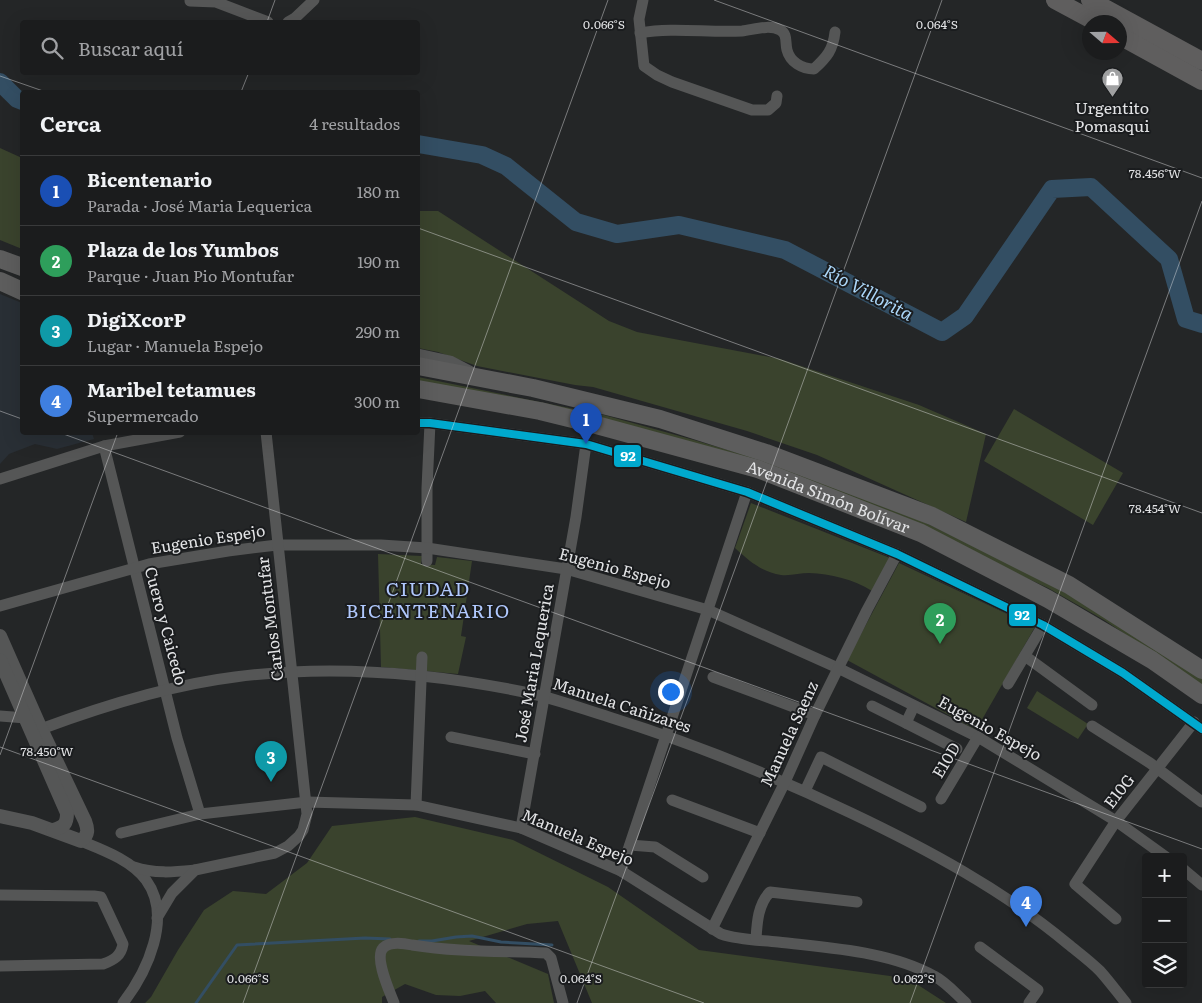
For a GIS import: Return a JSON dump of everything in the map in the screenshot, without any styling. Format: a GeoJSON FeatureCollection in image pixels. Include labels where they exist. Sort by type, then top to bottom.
{"type":"FeatureCollection","features":[{"type":"Feature","properties":{"kind":"highway"},"geometry":{"type":"LineString","coordinates":[[0,258],[20,266]]}},
{"type":"Feature","properties":{"kind":"highway"},"geometry":{"type":"LineString","coordinates":[[0,282],[20,290]]}},
{"type":"Feature","properties":{"kind":"highway","name":"Avenida Simón Bolívar"},"geometry":{"type":"LineString","coordinates":[[420,366],[533,388],[660,419],[766,453],[932,516],[1068,585],[1202,670]]}},
{"type":"Feature","properties":{"kind":"highway","name":"Avenida Simón Bolívar"},"geometry":{"type":"LineString","coordinates":[[420,389],[540,411],[749,467],[776,476],[929,537],[1048,599],[1152,660],[1202,695]]}},
{"type":"Feature","properties":{"kind":"main road"},"geometry":{"type":"LineString","coordinates":[[1056,0],[1083,15]]}},
{"type":"Feature","properties":{"kind":"main road"},"geometry":{"type":"LineString","coordinates":[[1090,0],[1202,61]]}},
{"type":"Feature","properties":{"kind":"main road"},"geometry":{"type":"LineString","coordinates":[[1127,40],[1202,81]]}},
{"type":"Feature","properties":{"kind":"street"},"geometry":{"type":"LineString","coordinates":[[292,20],[314,0]]}},
{"type":"Feature","properties":{"kind":"street"},"geometry":{"type":"LineString","coordinates":[[643,0],[639,19],[641,52],[644,66],[672,82],[752,110],[768,110],[776,103],[777,96]]}},
{"type":"Feature","properties":{"kind":"street"},"geometry":{"type":"LineString","coordinates":[[190,1],[216,2],[263,20]]}},
{"type":"Feature","properties":{"kind":"street"},"geometry":{"type":"LineString","coordinates":[[640,33],[740,31],[773,27],[782,31],[786,37],[787,50],[790,57],[800,67],[814,69],[826,58],[833,44],[835,32]]}},
{"type":"Feature","properties":{"kind":"street"},"geometry":{"type":"LineString","coordinates":[[420,354],[450,361],[481,378]]}},
{"type":"Feature","properties":{"kind":"street"},"geometry":{"type":"LineString","coordinates":[[420,423],[586,444],[747,492],[897,554],[1043,625],[1124,673],[1198,725]]}},
{"type":"Feature","properties":{"kind":"street"},"geometry":{"type":"LineString","coordinates":[[427,560],[426,488],[430,423]]}},
{"type":"Feature","properties":{"kind":"street"},"geometry":{"type":"LineString","coordinates":[[0,479],[104,446],[164,435]]}},
{"type":"Feature","properties":{"kind":"street","name":"Carlos Montufar"},"geometry":{"type":"LineString","coordinates":[[132,867],[148,872],[195,870],[275,853],[288,846],[303,830],[307,814],[307,802],[266,435]]}},
{"type":"Feature","properties":{"kind":"street","name":"José Maria Lequerica"},"geometry":{"type":"LineString","coordinates":[[522,828],[586,444]]}},
{"type":"Feature","properties":{"kind":"street","name":"Cuero y Caicedo"},"geometry":{"type":"LineString","coordinates":[[104,446],[177,738],[200,814]]}},
{"type":"Feature","properties":{"kind":"street"},"geometry":{"type":"LineString","coordinates":[[621,871],[747,492]]}},
{"type":"Feature","properties":{"kind":"street","name":"Eugenio Espejo"},"geometry":{"type":"LineString","coordinates":[[0,606],[149,564],[219,552],[277,545],[381,545],[427,548],[566,569],[708,610],[838,668],[978,738],[1116,821],[1160,853]]}},
{"type":"Feature","properties":{"kind":"street","name":"Manuela Saenz"},"geometry":{"type":"LineString","coordinates":[[712,929],[785,782],[838,668],[897,554]]}},
{"type":"Feature","properties":{"kind":"street"},"geometry":{"type":"LineString","coordinates":[[1008,684],[1043,625]]}},
{"type":"Feature","properties":{"kind":"street"},"geometry":{"type":"LineString","coordinates":[[0,636],[41,730],[85,821],[88,832],[84,839]]}},
{"type":"Feature","properties":{"kind":"street"},"geometry":{"type":"LineString","coordinates":[[416,805],[422,656]]}},
{"type":"Feature","properties":{"kind":"street"},"geometry":{"type":"LineString","coordinates":[[1025,656],[1092,705]]}},
{"type":"Feature","properties":{"kind":"street"},"geometry":{"type":"LineString","coordinates":[[0,660],[67,813],[67,822],[62,828],[53,830]]}},
{"type":"Feature","properties":{"kind":"street","name":"Manuela Cañizares"},"geometry":{"type":"LineString","coordinates":[[41,730],[101,708],[166,690],[231,677],[293,671],[354,671],[420,675],[481,683],[544,697],[665,734],[785,782],[918,845],[1042,922],[1099,970],[1126,1003]]}},
{"type":"Feature","properties":{"kind":"street"},"geometry":{"type":"LineString","coordinates":[[713,677],[815,715]]}},
{"type":"Feature","properties":{"kind":"street"},"geometry":{"type":"LineString","coordinates":[[872,706],[957,749]]}},
{"type":"Feature","properties":{"kind":"street"},"geometry":{"type":"LineString","coordinates":[[906,723],[914,706]]}},
{"type":"Feature","properties":{"kind":"street"},"geometry":{"type":"LineString","coordinates":[[0,716],[26,718]]}},
{"type":"Feature","properties":{"kind":"street","name":"E10G"},"geometry":{"type":"LineString","coordinates":[[1116,919],[1075,884],[1116,821],[1157,769],[1198,725]]}},
{"type":"Feature","properties":{"kind":"street"},"geometry":{"type":"LineString","coordinates":[[1092,726],[1157,769],[1202,802]]}},
{"type":"Feature","properties":{"kind":"street"},"geometry":{"type":"LineString","coordinates":[[451,737],[535,754]]}},
{"type":"Feature","properties":{"kind":"street","name":"E10D"},"geometry":{"type":"LineString","coordinates":[[941,799],[978,738]]}},
{"type":"Feature","properties":{"kind":"street"},"geometry":{"type":"LineString","coordinates":[[805,791],[821,757],[921,807]]}},
{"type":"Feature","properties":{"kind":"street"},"geometry":{"type":"LineString","coordinates":[[672,800],[760,833]]}},
{"type":"Feature","properties":{"kind":"street","name":"Manuela Espejo"},"geometry":{"type":"LineString","coordinates":[[120,833],[200,814],[307,802],[416,805],[522,828],[621,871],[712,929],[733,938],[756,939],[850,952],[890,958],[913,965],[936,977],[966,1003]]}},
{"type":"Feature","properties":{"kind":"street"},"geometry":{"type":"LineString","coordinates":[[0,816],[84,839],[132,867],[145,879],[157,904],[154,944],[147,966],[134,989],[123,1003]]}},
{"type":"Feature","properties":{"kind":"street"},"geometry":{"type":"LineString","coordinates":[[630,845],[655,848],[704,877]]}},
{"type":"Feature","properties":{"kind":"street"},"geometry":{"type":"LineString","coordinates":[[157,918],[172,893],[195,870]]}},
{"type":"Feature","properties":{"kind":"street"},"geometry":{"type":"LineString","coordinates":[[1187,873],[1202,885]]}},
{"type":"Feature","properties":{"kind":"street"},"geometry":{"type":"LineString","coordinates":[[756,939],[761,904],[770,892],[857,902]]}},
{"type":"Feature","properties":{"kind":"street"},"geometry":{"type":"LineString","coordinates":[[0,895],[101,897],[122,944],[122,952],[113,960],[103,964],[0,966]]}},
{"type":"Feature","properties":{"kind":"street"},"geometry":{"type":"LineString","coordinates":[[394,1003],[382,971],[380,955],[383,948],[390,944],[402,943],[445,950],[546,953],[551,958],[563,1003]]}},
{"type":"Feature","properties":{"kind":"street"},"geometry":{"type":"LineString","coordinates":[[980,947],[1038,990],[1029,1003]]}},
{"type":"Feature","properties":{"kind":"shaded area"},"geometry":{"type":"Polygon","coordinates":[[[0,294],[20,302],[20,435],[93,435],[94,439],[57,449],[35,444],[9,454],[0,464],[0,294]]]}},
{"type":"Feature","properties":{"kind":"green space"},"geometry":{"type":"Polygon","coordinates":[[[0,148],[20,157],[20,248],[0,240],[0,148]]]}},
{"type":"Feature","properties":{"kind":"green space"},"geometry":{"type":"Polygon","coordinates":[[[420,211],[438,211],[609,321],[637,332],[780,359],[919,405],[986,434],[966,522],[817,455],[747,431],[593,387],[477,366],[438,352],[420,348],[420,211]]]}},
{"type":"Feature","properties":{"kind":"green space"},"geometry":{"type":"Polygon","coordinates":[[[420,377],[604,415],[694,440],[765,461],[922,521],[1051,584],[1106,615],[1202,678],[1202,686],[1104,620],[1048,588],[887,512],[420,384],[420,377]]]}},
{"type":"Feature","properties":{"kind":"green space"},"geometry":{"type":"Polygon","coordinates":[[[1014,409],[1123,473],[1093,525],[984,461],[1014,409]]]}},
{"type":"Feature","properties":{"kind":"green space"},"geometry":{"type":"Polygon","coordinates":[[[751,503],[890,558],[872,591],[850,580],[834,576],[809,573],[774,574],[762,569],[751,561],[735,548],[751,503]]]}},
{"type":"Feature","properties":{"kind":"green space"},"geometry":{"type":"Polygon","coordinates":[[[378,554],[422,556],[421,564],[435,565],[437,557],[472,561],[461,636],[466,637],[458,674],[381,667],[378,554]]]}},
{"type":"Feature","properties":{"kind":"green space"},"geometry":{"type":"Polygon","coordinates":[[[899,563],[1035,627],[976,730],[847,660],[899,563]]]}},
{"type":"Feature","properties":{"kind":"green space"},"geometry":{"type":"Polygon","coordinates":[[[1037,691],[1088,724],[1078,739],[1027,708],[1037,691]]]}},
{"type":"Feature","properties":{"kind":"green space"},"geometry":{"type":"Polygon","coordinates":[[[415,817],[513,840],[608,887],[699,950],[890,976],[915,983],[946,1003],[592,1003],[558,921],[527,924],[469,941],[548,974],[554,1003],[496,1003],[485,991],[460,996],[436,995],[405,984],[382,997],[382,1003],[145,1003],[151,997],[204,910],[233,891],[266,894],[307,863],[332,826],[415,817]]]}},
{"type":"Feature","properties":{"kind":"waterway","name":"Río Villorita"},"geometry":{"type":"LineString","coordinates":[[0,82],[20,100]]}},
{"type":"Feature","properties":{"kind":"waterway","name":"Río Villorita"},"geometry":{"type":"LineString","coordinates":[[420,144],[482,155],[506,166],[576,222],[617,234],[679,225],[785,250],[942,332],[965,316],[1052,189],[1091,187],[1169,259],[1186,319],[1202,324]]}},
{"type":"Feature","properties":{"kind":"waterway"},"geometry":{"type":"LineString","coordinates":[[419,941],[472,936],[501,942],[552,945]]}},
{"type":"Feature","properties":{"kind":"waterway"},"geometry":{"type":"LineString","coordinates":[[196,1003],[237,945],[365,938],[390,939]]}},
{"type":"Feature","properties":{"kind":"transit line","name":"92"},"geometry":{"type":"LineString","coordinates":[[420,423],[586,444],[747,492],[897,554],[1043,625],[1123,673],[1202,729]]}},
{"type":"Feature","properties":{"kind":"place","name":"Urgentito Pomasqui"},"geometry":{"type":"Point","coordinates":[1112,98]}},
{"type":"Feature","properties":{"kind":"place","name":"Bicentenario"},"geometry":{"type":"Point","coordinates":[586,444]}},
{"type":"Feature","properties":{"kind":"place","name":"Plaza de los Yumbos"},"geometry":{"type":"Point","coordinates":[940,644]}},
{"type":"Feature","properties":{"kind":"place","name":"DigiXcorP"},"geometry":{"type":"Point","coordinates":[271,782]}},
{"type":"Feature","properties":{"kind":"place","name":"Maribel tetamues"},"geometry":{"type":"Point","coordinates":[1026,927]}},
{"type":"Feature","properties":{"kind":"district","name":"CIUDAD BICENTENARIO"},"geometry":{"type":"Point","coordinates":[428,600]}}]}
